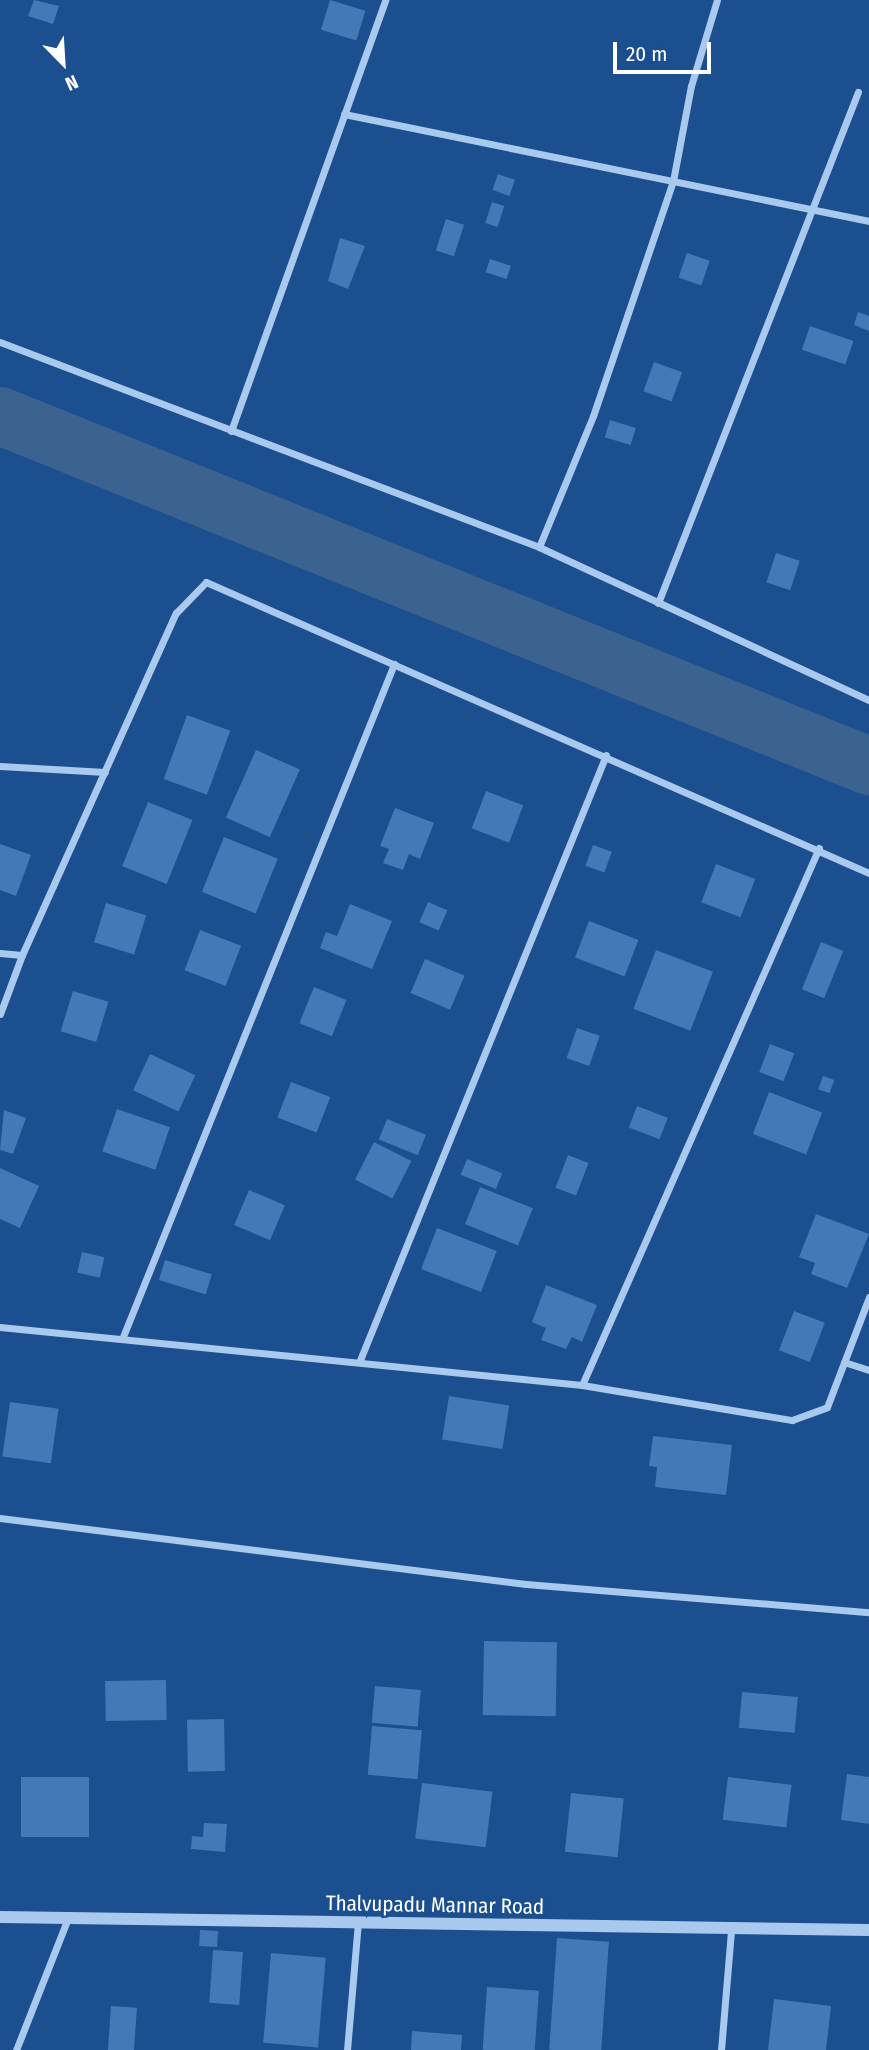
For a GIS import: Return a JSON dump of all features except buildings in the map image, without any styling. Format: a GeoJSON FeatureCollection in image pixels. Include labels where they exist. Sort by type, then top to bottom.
{"type":"FeatureCollection","features":[{"type":"Feature","properties":{"kind":"street"},"geometry":{"type":"LineString","coordinates":[[231,431],[385,0]]}},
{"type":"Feature","properties":{"kind":"street"},"geometry":{"type":"LineString","coordinates":[[539,547],[593,416],[673,181],[691,86],[717,0]]}},
{"type":"Feature","properties":{"kind":"street"},"geometry":{"type":"LineString","coordinates":[[658,603],[815,210],[858,92]]}},
{"type":"Feature","properties":{"kind":"street"},"geometry":{"type":"LineString","coordinates":[[344,114],[869,221]]}},
{"type":"Feature","properties":{"kind":"street"},"geometry":{"type":"LineString","coordinates":[[0,342],[539,547],[869,700]]}},
{"type":"Feature","properties":{"kind":"street"},"geometry":{"type":"LineString","coordinates":[[0,1014],[22,955],[176,613],[206,582],[819,848],[869,873]]}},
{"type":"Feature","properties":{"kind":"street"},"geometry":{"type":"LineString","coordinates":[[122,1339],[394,664]]}},
{"type":"Feature","properties":{"kind":"street"},"geometry":{"type":"LineString","coordinates":[[360,1360],[606,755]]}},
{"type":"Feature","properties":{"kind":"street"},"geometry":{"type":"LineString","coordinates":[[0,766],[105,772]]}},
{"type":"Feature","properties":{"kind":"street"},"geometry":{"type":"LineString","coordinates":[[582,1385],[819,848]]}},
{"type":"Feature","properties":{"kind":"street"},"geometry":{"type":"LineString","coordinates":[[0,953],[22,955]]}},
{"type":"Feature","properties":{"kind":"street"},"geometry":{"type":"LineString","coordinates":[[0,1327],[360,1360],[582,1385],[792,1420],[827,1407],[869,1297]]}},
{"type":"Feature","properties":{"kind":"street"},"geometry":{"type":"LineString","coordinates":[[844,1362],[869,1370]]}},
{"type":"Feature","properties":{"kind":"street"},"geometry":{"type":"LineString","coordinates":[[0,1518],[526,1584],[869,1612]]}},
{"type":"Feature","properties":{"kind":"street","name":"Thalvupadu Mannar Road"},"geometry":{"type":"LineString","coordinates":[[0,1917],[869,1930]]}},
{"type":"Feature","properties":{"kind":"street"},"geometry":{"type":"LineString","coordinates":[[16,2050],[68,1917]]}},
{"type":"Feature","properties":{"kind":"street"},"geometry":{"type":"LineString","coordinates":[[347,2050],[358,1922]]}},
{"type":"Feature","properties":{"kind":"street"},"geometry":{"type":"LineString","coordinates":[[721,2050],[730,1930]]}},
{"type":"Feature","properties":{"kind":"waterway"},"geometry":{"type":"LineString","coordinates":[[0,416],[869,766]]}}]}
